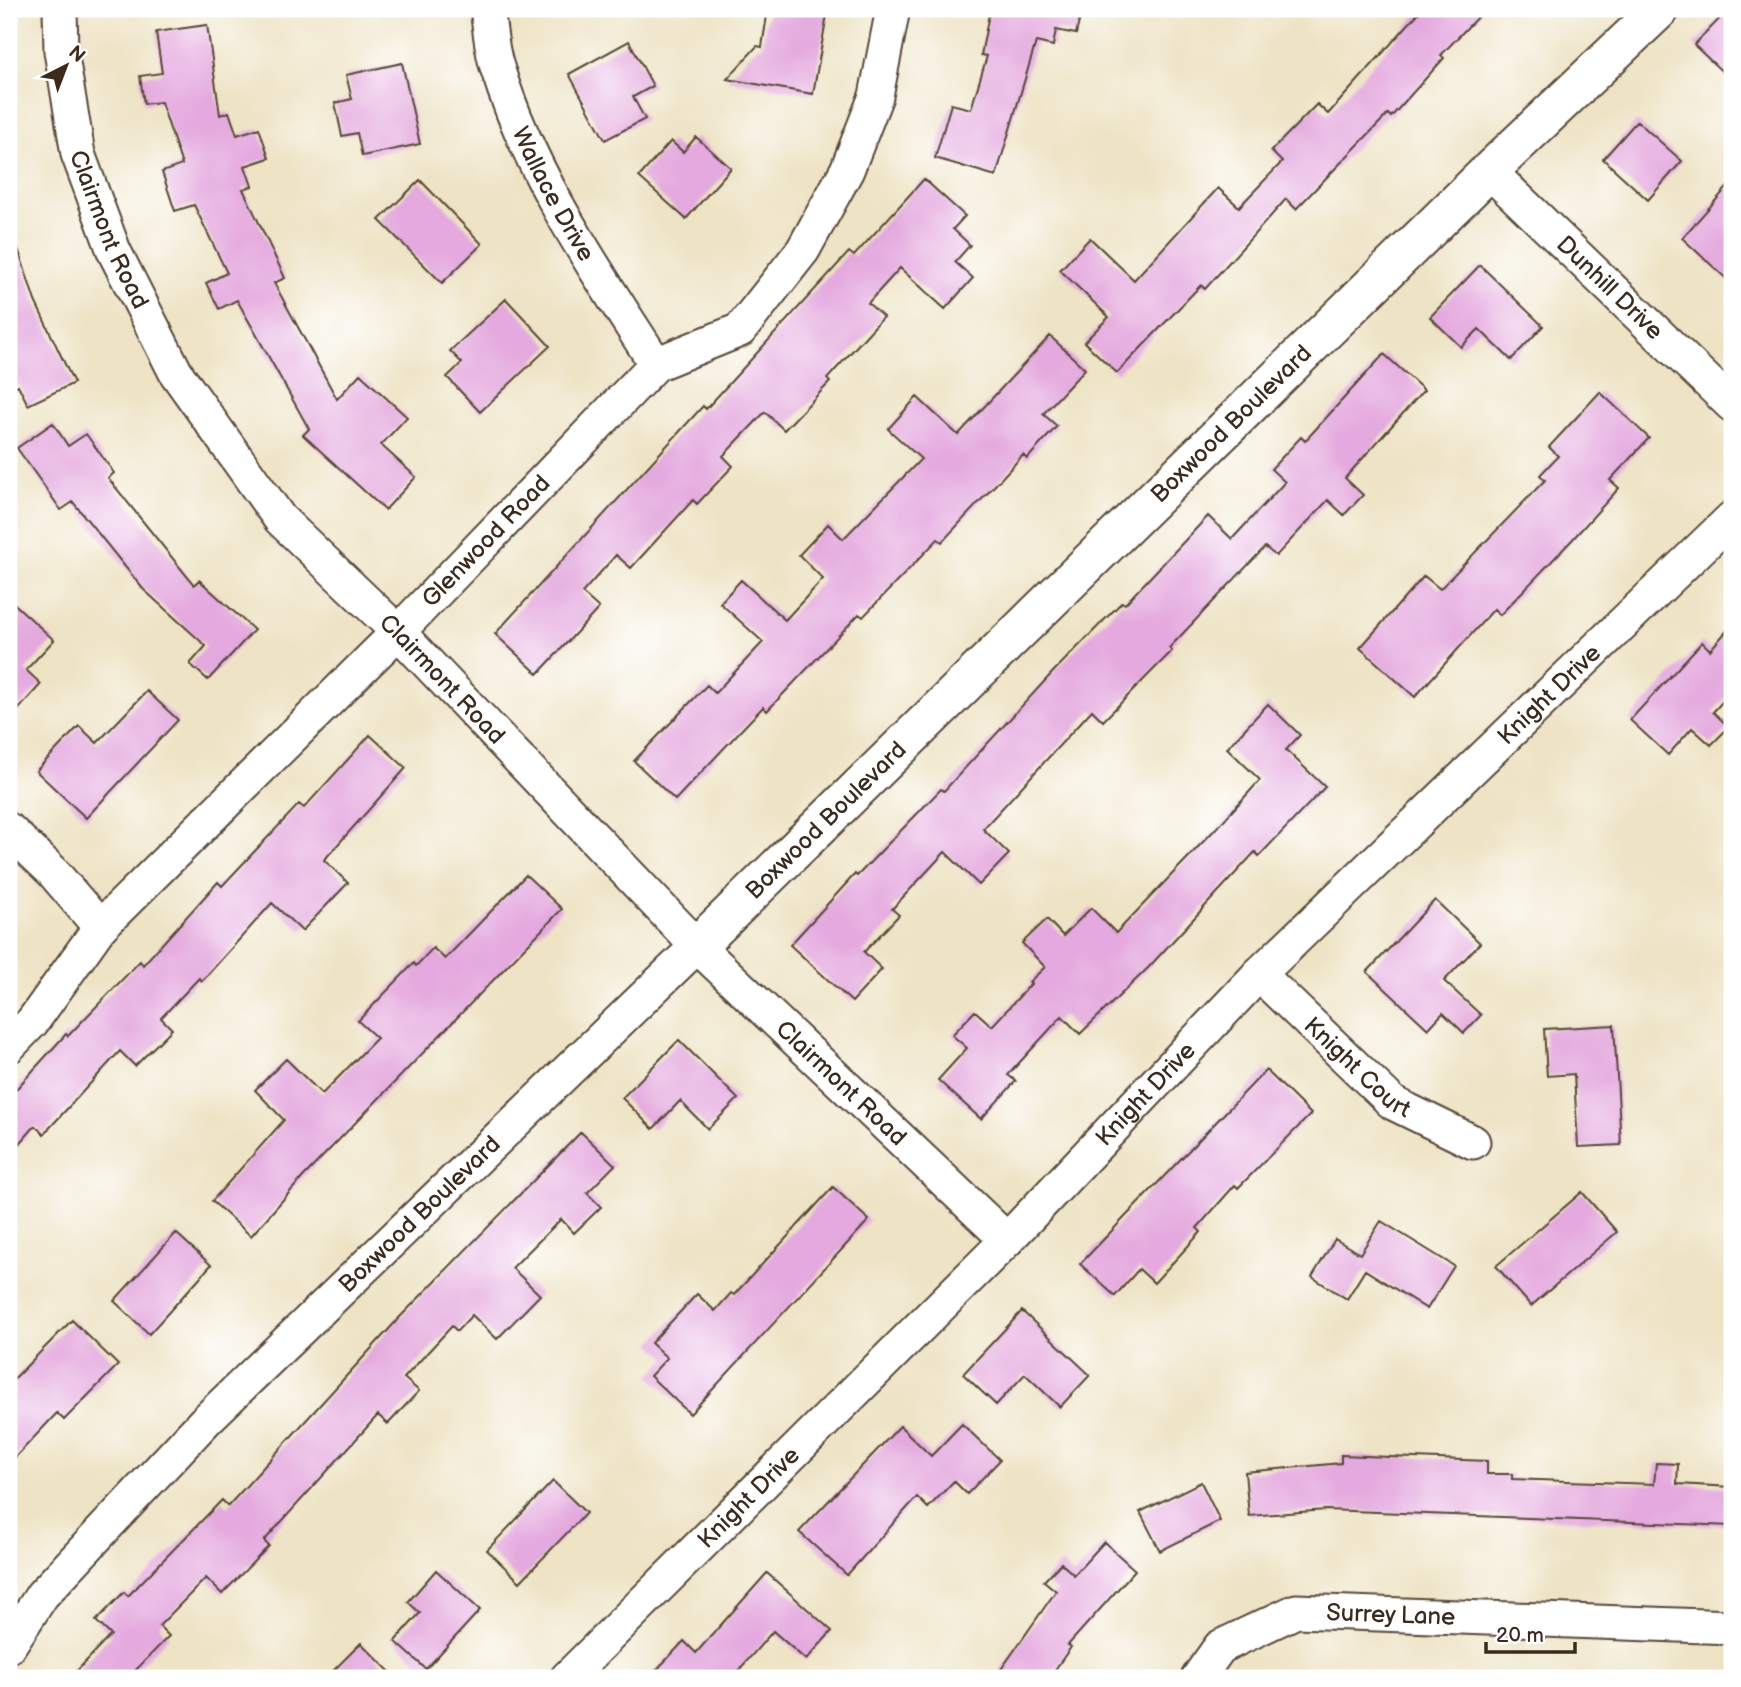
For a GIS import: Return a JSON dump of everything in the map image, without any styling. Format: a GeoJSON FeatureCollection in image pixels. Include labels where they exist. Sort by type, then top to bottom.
{"type":"FeatureCollection","features":[{"type":"Feature","properties":{"kind":"street","name":"Clairmont Road"},"geometry":{"type":"LineString","coordinates":[[60,9],[61,51],[78,154],[114,251],[177,373],[280,519],[398,632],[697,946],[1007,1240]]}},
{"type":"Feature","properties":{"kind":"street","name":"Wallace Drive"},"geometry":{"type":"LineString","coordinates":[[487,9],[496,64],[519,128],[570,229],[656,364]]}},
{"type":"Feature","properties":{"kind":"street","name":"Glenwood Road"},"geometry":{"type":"LineString","coordinates":[[9,1046],[33,1021],[100,927],[398,632],[656,364],[740,330],[803,250],[847,170],[876,96],[893,9]]}},
{"type":"Feature","properties":{"kind":"street","name":"Boxwood Boulevard"},"geometry":{"type":"LineString","coordinates":[[9,1646],[42,1595],[205,1421],[697,946],[1489,171],[1660,9]]}},
{"type":"Feature","properties":{"kind":"street","name":"Dunhill Drive"},"geometry":{"type":"LineString","coordinates":[[1489,171],[1732,405]]}},
{"type":"Feature","properties":{"kind":"street","name":"Knight Drive"},"geometry":{"type":"LineString","coordinates":[[567,1678],[1007,1240],[1259,974],[1732,518]]}},
{"type":"Feature","properties":{"kind":"street"},"geometry":{"type":"LineString","coordinates":[[9,830],[52,871],[100,927]]}},
{"type":"Feature","properties":{"kind":"street","name":"Knight Court"},"geometry":{"type":"LineString","coordinates":[[1259,974],[1392,1103],[1473,1142]]}},
{"type":"Feature","properties":{"kind":"street","name":"Surrey Lane"},"geometry":{"type":"LineString","coordinates":[[1198,1678],[1220,1647],[1296,1611],[1732,1628]]}},
{"type":"Feature","properties":{"kind":"building"},"geometry":{"type":"Polygon","coordinates":[[[768,9],[828,9],[813,94],[727,79],[757,46],[762,47],[768,9]]]}},
{"type":"Feature","properties":{"kind":"building"},"geometry":{"type":"Polygon","coordinates":[[[990,9],[1082,9],[1076,34],[1056,30],[1053,46],[1036,42],[996,176],[935,158],[951,104],[971,109],[987,56],[981,55],[990,9]]]}},
{"type":"Feature","properties":{"kind":"building"},"geometry":{"type":"Polygon","coordinates":[[[1422,9],[1485,9],[1441,55],[1444,58],[1391,117],[1388,114],[1296,209],[1286,199],[1205,289],[1201,285],[1117,373],[1084,342],[1109,317],[1060,270],[1090,238],[1134,280],[1218,188],[1239,207],[1282,162],[1271,151],[1317,104],[1328,114],[1422,9]]]}},
{"type":"Feature","properties":{"kind":"building"},"geometry":{"type":"Polygon","coordinates":[[[1732,9],[1732,81],[1694,45],[1732,9]]]}},
{"type":"Feature","properties":{"kind":"building"},"geometry":{"type":"Polygon","coordinates":[[[207,25],[220,115],[229,112],[237,135],[259,128],[269,158],[245,166],[252,186],[243,189],[285,278],[274,283],[337,399],[360,374],[407,417],[381,445],[416,477],[385,510],[303,435],[309,429],[237,300],[219,309],[206,283],[227,273],[194,205],[175,211],[162,172],[182,165],[161,102],[144,104],[140,76],[162,73],[156,32],[207,25]]]}},
{"type":"Feature","properties":{"kind":"building"},"geometry":{"type":"Polygon","coordinates":[[[629,41],[653,86],[633,97],[645,119],[605,140],[569,74],[629,41]]]}},
{"type":"Feature","properties":{"kind":"building"},"geometry":{"type":"Polygon","coordinates":[[[402,63],[420,144],[362,156],[357,133],[342,136],[335,103],[352,99],[346,75],[402,63]]]}},
{"type":"Feature","properties":{"kind":"building"},"geometry":{"type":"Polygon","coordinates":[[[1637,121],[1682,161],[1648,200],[1603,159],[1637,121]]]}},
{"type":"Feature","properties":{"kind":"building"},"geometry":{"type":"Polygon","coordinates":[[[696,137],[731,168],[686,219],[639,177],[671,141],[683,152],[696,137]]]}},
{"type":"Feature","properties":{"kind":"building"},"geometry":{"type":"Polygon","coordinates":[[[924,179],[965,216],[953,229],[970,245],[955,262],[973,278],[945,309],[900,268],[868,303],[883,317],[827,379],[830,382],[784,430],[765,412],[723,456],[733,466],[697,504],[693,500],[631,568],[616,555],[582,593],[599,608],[538,674],[495,634],[703,406],[706,409],[849,252],[854,256],[924,179]]]}},
{"type":"Feature","properties":{"kind":"building"},"geometry":{"type":"Polygon","coordinates":[[[420,180],[482,244],[442,283],[379,220],[420,180]]]}},
{"type":"Feature","properties":{"kind":"building"},"geometry":{"type":"Polygon","coordinates":[[[1732,182],[1732,284],[1682,238],[1732,182]]]}},
{"type":"Feature","properties":{"kind":"building"},"geometry":{"type":"Polygon","coordinates":[[[14,236],[35,301],[74,383],[28,405],[18,385],[9,389],[9,237],[14,236]]]}},
{"type":"Feature","properties":{"kind":"building"},"geometry":{"type":"Polygon","coordinates":[[[1480,265],[1543,326],[1511,360],[1479,329],[1461,347],[1430,317],[1480,265]]]}},
{"type":"Feature","properties":{"kind":"building"},"geometry":{"type":"Polygon","coordinates":[[[506,299],[550,346],[480,412],[447,377],[462,363],[450,351],[506,299]]]}},
{"type":"Feature","properties":{"kind":"building"},"geometry":{"type":"Polygon","coordinates":[[[1050,336],[1085,369],[1043,414],[1057,426],[1027,459],[1023,455],[942,542],[938,539],[863,617],[859,614],[767,711],[763,707],[675,800],[634,761],[707,685],[715,693],[763,642],[720,603],[741,580],[785,620],[823,579],[799,555],[828,524],[843,539],[921,459],[888,429],[917,397],[958,435],[1050,336]]]}},
{"type":"Feature","properties":{"kind":"building"},"geometry":{"type":"Polygon","coordinates":[[[1384,354],[1424,390],[1345,478],[1363,495],[1344,515],[1328,500],[1276,556],[1265,547],[1169,648],[1172,651],[1103,721],[1092,710],[983,829],[1009,854],[979,885],[945,852],[892,909],[899,915],[864,952],[882,969],[852,1002],[790,945],[855,874],[857,876],[941,789],[944,791],[1053,672],[1122,602],[1125,604],[1208,516],[1232,539],[1285,482],[1271,469],[1301,437],[1305,441],[1384,354]]]}},
{"type":"Feature","properties":{"kind":"building"},"geometry":{"type":"Polygon","coordinates":[[[1600,392],[1649,438],[1610,480],[1619,488],[1500,615],[1494,609],[1415,697],[1360,648],[1424,576],[1440,589],[1545,480],[1540,475],[1558,456],[1549,447],[1600,392]]]}},
{"type":"Feature","properties":{"kind":"building"},"geometry":{"type":"Polygon","coordinates":[[[53,423],[68,446],[86,434],[114,473],[108,478],[194,585],[199,580],[254,630],[208,680],[190,664],[206,646],[143,589],[73,502],[61,510],[17,448],[53,423]]]}},
{"type":"Feature","properties":{"kind":"building"},"geometry":{"type":"Polygon","coordinates":[[[9,599],[54,640],[26,670],[41,684],[9,720],[9,599]]]}},
{"type":"Feature","properties":{"kind":"building"},"geometry":{"type":"Polygon","coordinates":[[[1732,625],[1732,691],[1713,712],[1729,727],[1711,745],[1692,728],[1668,755],[1630,720],[1702,642],[1710,650],[1732,625]]]}},
{"type":"Feature","properties":{"kind":"building"},"geometry":{"type":"Polygon","coordinates":[[[147,691],[178,720],[86,818],[36,771],[79,726],[97,743],[147,691]]]}},
{"type":"Feature","properties":{"kind":"building"},"geometry":{"type":"Polygon","coordinates":[[[1268,704],[1300,735],[1286,750],[1325,787],[1259,856],[1255,852],[1149,967],[1080,1034],[1062,1016],[1008,1075],[1016,1081],[981,1119],[938,1080],[967,1048],[952,1035],[975,1011],[992,1026],[1045,967],[1022,943],[1047,919],[1063,936],[1091,908],[1116,933],[1223,821],[1260,780],[1227,748],[1268,704]]]}},
{"type":"Feature","properties":{"kind":"building"},"geometry":{"type":"Polygon","coordinates":[[[370,735],[406,768],[324,860],[348,883],[302,931],[272,903],[202,981],[199,978],[161,1018],[172,1029],[135,1066],[120,1051],[44,1134],[35,1126],[9,1156],[9,1097],[66,1034],[68,1036],[140,961],[143,965],[218,882],[222,886],[299,804],[304,808],[370,735]]]}},
{"type":"Feature","properties":{"kind":"building"},"geometry":{"type":"Polygon","coordinates":[[[526,875],[562,909],[303,1177],[251,1236],[212,1201],[284,1120],[255,1090],[286,1059],[322,1094],[377,1038],[358,1021],[414,963],[416,966],[433,948],[445,959],[526,875]]]}},
{"type":"Feature","properties":{"kind":"building"},"geometry":{"type":"Polygon","coordinates":[[[1435,900],[1480,943],[1444,981],[1481,1015],[1464,1033],[1443,1013],[1428,1029],[1367,972],[1435,900]]]}},
{"type":"Feature","properties":{"kind":"building"},"geometry":{"type":"Polygon","coordinates":[[[1614,1025],[1621,1145],[1578,1147],[1574,1074],[1547,1076],[1544,1029],[1614,1025]]]}},
{"type":"Feature","properties":{"kind":"building"},"geometry":{"type":"Polygon","coordinates":[[[679,1040],[738,1099],[708,1129],[680,1101],[653,1129],[622,1098],[679,1040]]]}},
{"type":"Feature","properties":{"kind":"building"},"geometry":{"type":"Polygon","coordinates":[[[1266,1070],[1311,1114],[1238,1188],[1235,1185],[1197,1228],[1201,1232],[1154,1283],[1139,1269],[1115,1296],[1080,1264],[1266,1070]]]}},
{"type":"Feature","properties":{"kind":"building"},"geometry":{"type":"Polygon","coordinates":[[[581,1132],[615,1165],[587,1193],[601,1207],[574,1233],[561,1219],[512,1268],[540,1295],[497,1339],[472,1315],[457,1331],[452,1326],[404,1378],[419,1391],[388,1424],[378,1415],[264,1541],[269,1546],[222,1594],[206,1578],[159,1626],[169,1636],[128,1678],[70,1678],[111,1635],[96,1621],[124,1592],[128,1596],[222,1500],[228,1506],[400,1317],[581,1132]]]}},
{"type":"Feature","properties":{"kind":"building"},"geometry":{"type":"Polygon","coordinates":[[[833,1187],[869,1220],[690,1414],[650,1376],[667,1358],[651,1343],[697,1294],[715,1311],[731,1293],[734,1295],[833,1187]]]}},
{"type":"Feature","properties":{"kind":"building"},"geometry":{"type":"Polygon","coordinates":[[[1582,1192],[1617,1232],[1531,1306],[1496,1266],[1582,1192]]]}},
{"type":"Feature","properties":{"kind":"building"},"geometry":{"type":"Polygon","coordinates":[[[1381,1221],[1454,1266],[1427,1309],[1365,1270],[1347,1299],[1312,1277],[1335,1239],[1360,1254],[1381,1221]]]}},
{"type":"Feature","properties":{"kind":"building"},"geometry":{"type":"Polygon","coordinates":[[[176,1233],[211,1265],[149,1334],[114,1301],[176,1233]]]}},
{"type":"Feature","properties":{"kind":"building"},"geometry":{"type":"Polygon","coordinates":[[[1022,1311],[1090,1375],[1060,1407],[1025,1374],[996,1405],[963,1374],[1022,1311]]]}},
{"type":"Feature","properties":{"kind":"building"},"geometry":{"type":"Polygon","coordinates":[[[72,1320],[118,1365],[64,1420],[57,1413],[9,1464],[9,1384],[72,1320]]]}},
{"type":"Feature","properties":{"kind":"building"},"geometry":{"type":"Polygon","coordinates":[[[962,1424],[1000,1460],[967,1494],[954,1481],[928,1508],[917,1497],[847,1575],[799,1532],[900,1426],[931,1456],[962,1424]]]}},
{"type":"Feature","properties":{"kind":"building"},"geometry":{"type":"Polygon","coordinates":[[[1341,1455],[1487,1461],[1487,1474],[1512,1474],[1512,1479],[1654,1484],[1656,1463],[1678,1464],[1677,1484],[1732,1487],[1732,1526],[1326,1510],[1249,1516],[1245,1472],[1341,1463],[1341,1455]]]}},
{"type":"Feature","properties":{"kind":"building"},"geometry":{"type":"Polygon","coordinates":[[[553,1481],[586,1513],[520,1582],[487,1550],[553,1481]]]}},
{"type":"Feature","properties":{"kind":"building"},"geometry":{"type":"Polygon","coordinates":[[[1201,1482],[1220,1521],[1160,1551],[1140,1512],[1201,1482]]]}},
{"type":"Feature","properties":{"kind":"building"},"geometry":{"type":"Polygon","coordinates":[[[1104,1542],[1135,1570],[1068,1645],[1071,1647],[1049,1678],[995,1678],[1056,1591],[1044,1581],[1061,1563],[1074,1575],[1104,1542]]]}},
{"type":"Feature","properties":{"kind":"building"},"geometry":{"type":"Polygon","coordinates":[[[436,1570],[480,1610],[426,1669],[395,1641],[420,1613],[408,1602],[436,1570]]]}},
{"type":"Feature","properties":{"kind":"building"},"geometry":{"type":"Polygon","coordinates":[[[767,1573],[832,1631],[806,1660],[773,1631],[732,1678],[649,1678],[684,1641],[696,1653],[767,1573]]]}},
{"type":"Feature","properties":{"kind":"building"},"geometry":{"type":"Polygon","coordinates":[[[361,1643],[396,1678],[326,1678],[361,1643]]]}}]}
